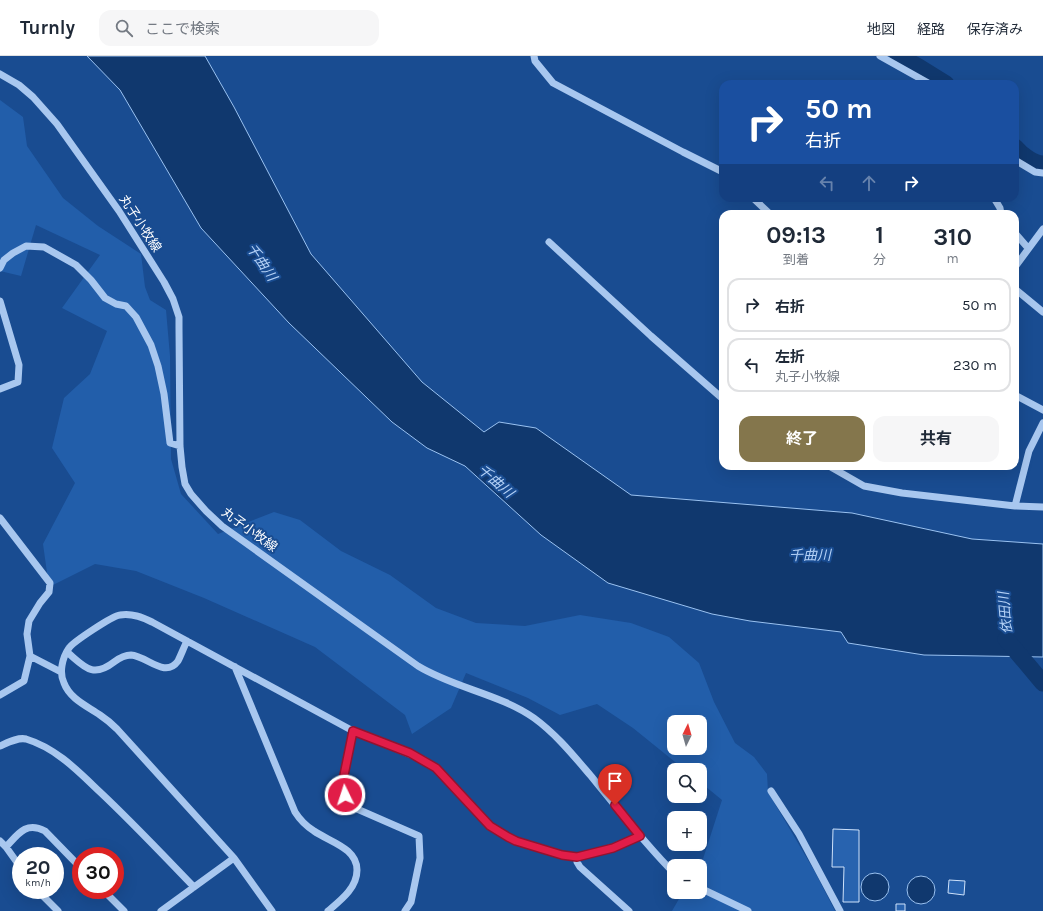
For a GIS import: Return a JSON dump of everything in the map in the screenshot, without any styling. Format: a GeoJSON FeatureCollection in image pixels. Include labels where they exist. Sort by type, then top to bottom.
{"type":"FeatureCollection","features":[{"type":"Feature","properties":{"kind":"street"},"geometry":{"type":"LineString","coordinates":[[534,56],[535,61],[553,83],[719,170]]}},
{"type":"Feature","properties":{"kind":"street"},"geometry":{"type":"LineString","coordinates":[[880,56],[923,80]]}},
{"type":"Feature","properties":{"kind":"street","name":"丸子小牧線"},"geometry":{"type":"LineString","coordinates":[[0,74],[19,85],[33,97],[57,124],[119,211],[153,263],[173,299],[179,317],[180,446],[182,467],[185,484],[197,502],[222,526],[432,674],[446,681],[496,699],[533,717],[562,742],[640,836],[667,865]]}},
{"type":"Feature","properties":{"kind":"street"},"geometry":{"type":"LineString","coordinates":[[1019,162],[1035,172],[1043,173]]}},
{"type":"Feature","properties":{"kind":"street"},"geometry":{"type":"LineString","coordinates":[[757,202],[766,210]]}},
{"type":"Feature","properties":{"kind":"street"},"geometry":{"type":"LineString","coordinates":[[1019,261],[1028,248],[1042,233]]}},
{"type":"Feature","properties":{"kind":"street"},"geometry":{"type":"LineString","coordinates":[[1019,238],[1028,248]]}},
{"type":"Feature","properties":{"kind":"street"},"geometry":{"type":"LineString","coordinates":[[549,242],[651,336],[719,396]]}},
{"type":"Feature","properties":{"kind":"street"},"geometry":{"type":"LineString","coordinates":[[0,268],[4,260],[26,246],[44,248],[76,265],[105,298],[116,304],[126,306],[136,317],[151,345],[164,394],[170,443],[180,446]]}},
{"type":"Feature","properties":{"kind":"street"},"geometry":{"type":"LineString","coordinates":[[1019,292],[1043,312]]}},
{"type":"Feature","properties":{"kind":"street"},"geometry":{"type":"LineString","coordinates":[[0,302],[19,365],[18,382],[0,389]]}},
{"type":"Feature","properties":{"kind":"street"},"geometry":{"type":"LineString","coordinates":[[1019,397],[1042,408]]}},
{"type":"Feature","properties":{"kind":"street"},"geometry":{"type":"LineString","coordinates":[[1015,506],[1030,451],[1043,423]]}},
{"type":"Feature","properties":{"kind":"street"},"geometry":{"type":"LineString","coordinates":[[836,470],[864,486],[902,493],[1015,506],[1043,507]]}},
{"type":"Feature","properties":{"kind":"street"},"geometry":{"type":"LineString","coordinates":[[0,518],[50,583],[49,592],[29,621],[27,634],[30,656],[24,681],[0,695]]}},
{"type":"Feature","properties":{"kind":"street"},"geometry":{"type":"LineString","coordinates":[[272,911],[234,858],[117,729],[100,715],[78,701],[64,684],[62,672],[63,661],[69,647],[110,618],[118,615],[129,614],[140,616],[353,731],[410,753],[436,768],[490,826],[508,837],[562,855],[577,857],[613,848],[640,836]]}},
{"type":"Feature","properties":{"kind":"street"},"geometry":{"type":"LineString","coordinates":[[67,652],[87,669],[97,672],[129,655],[141,657],[162,669],[172,667],[178,660],[187,641]]}},
{"type":"Feature","properties":{"kind":"street"},"geometry":{"type":"LineString","coordinates":[[30,656],[62,672]]}},
{"type":"Feature","properties":{"kind":"street"},"geometry":{"type":"LineString","coordinates":[[235,667],[295,812],[300,819],[314,831],[342,847],[352,855],[357,863],[357,876],[351,889],[328,911]]}},
{"type":"Feature","properties":{"kind":"street"},"geometry":{"type":"LineString","coordinates":[[353,731],[342,785],[348,805],[419,836],[420,858],[411,902],[405,911]]}},
{"type":"Feature","properties":{"kind":"street"},"geometry":{"type":"LineString","coordinates":[[0,746],[9,742],[24,739],[45,747],[64,759],[131,821],[194,887]]}},
{"type":"Feature","properties":{"kind":"street"},"geometry":{"type":"LineString","coordinates":[[770,791],[799,834],[840,911]]}},
{"type":"Feature","properties":{"kind":"street"},"geometry":{"type":"LineString","coordinates":[[6,847],[22,830],[39,828],[45,831],[72,859]]}},
{"type":"Feature","properties":{"kind":"street"},"geometry":{"type":"LineString","coordinates":[[0,841],[12,855]]}},
{"type":"Feature","properties":{"kind":"street"},"geometry":{"type":"LineString","coordinates":[[577,857],[577,862],[580,867],[628,911]]}},
{"type":"Feature","properties":{"kind":"street"},"geometry":{"type":"LineString","coordinates":[[161,911],[234,858]]}},
{"type":"Feature","properties":{"kind":"street"},"geometry":{"type":"LineString","coordinates":[[707,891],[748,911]]}},
{"type":"Feature","properties":{"kind":"street"},"geometry":{"type":"LineString","coordinates":[[46,899],[58,911]]}},
{"type":"Feature","properties":{"kind":"street"},"geometry":{"type":"LineString","coordinates":[[112,899],[124,911]]}},
{"type":"Feature","properties":{"kind":"shaded area"},"geometry":{"type":"Polygon","coordinates":[[[0,100],[23,117],[27,146],[63,198],[98,226],[141,254],[145,287],[150,300],[166,310],[170,356],[171,459],[181,494],[218,534],[274,512],[300,520],[341,551],[390,575],[436,608],[476,623],[525,626],[580,615],[631,623],[669,637],[699,663],[714,702],[735,743],[754,757],[767,774],[768,792],[815,872],[835,911],[672,911],[679,899],[707,899],[707,859],[703,859],[706,851],[707,851],[707,846],[722,800],[707,788],[707,763],[676,763],[633,728],[597,704],[560,715],[528,698],[466,673],[451,708],[412,734],[405,715],[315,647],[204,598],[136,571],[95,564],[49,587],[43,544],[75,483],[52,448],[64,398],[90,374],[107,331],[62,308],[100,255],[36,225],[21,276],[0,271],[0,100]]]}},
{"type":"Feature","properties":{"kind":"water","name":"千曲川"},"geometry":{"type":"Polygon","coordinates":[[[87,56],[205,56],[234,107],[311,254],[422,382],[484,432],[499,422],[536,428],[631,495],[852,513],[972,539],[1043,544],[1043,657],[924,655],[848,643],[841,632],[750,621],[712,614],[608,583],[541,535],[465,466],[427,448],[392,422],[289,323],[201,228],[120,90],[87,56]]]}},
{"type":"Feature","properties":{"kind":"water"},"geometry":{"type":"Polygon","coordinates":[[[875,873],[885,877],[889,887],[885,897],[875,901],[865,897],[861,887],[865,877],[875,873]]]}},
{"type":"Feature","properties":{"kind":"water"},"geometry":{"type":"Polygon","coordinates":[[[921,876],[931,880],[935,890],[931,900],[921,904],[911,900],[907,890],[911,880],[921,876]]]}},
{"type":"Feature","properties":{"kind":"building"},"geometry":{"type":"Polygon","coordinates":[[[833,829],[859,830],[859,902],[843,902],[844,867],[832,867],[833,829]]]}},
{"type":"Feature","properties":{"kind":"building"},"geometry":{"type":"Polygon","coordinates":[[[949,880],[965,881],[964,895],[948,893],[949,880]]]}},
{"type":"Feature","properties":{"kind":"building"},"geometry":{"type":"Polygon","coordinates":[[[896,904],[905,904],[905,911],[896,911],[896,904]]]}},
{"type":"Feature","properties":{"kind":"waterway"},"geometry":{"type":"LineString","coordinates":[[898,56],[940,80]]}},
{"type":"Feature","properties":{"kind":"waterway"},"geometry":{"type":"LineString","coordinates":[[1019,151],[1031,160],[1039,164],[1043,164]]}},
{"type":"Feature","properties":{"kind":"waterway","name":"依田川"},"geometry":{"type":"LineString","coordinates":[[1006,639],[1043,683]]}},
{"type":"Feature","properties":{"kind":"route"},"geometry":{"type":"LineString","coordinates":[[345,795],[342,785],[353,731],[410,753],[436,768],[490,826],[499,832],[516,841],[562,855],[577,857],[613,848],[640,836],[615,805]]}}]}
